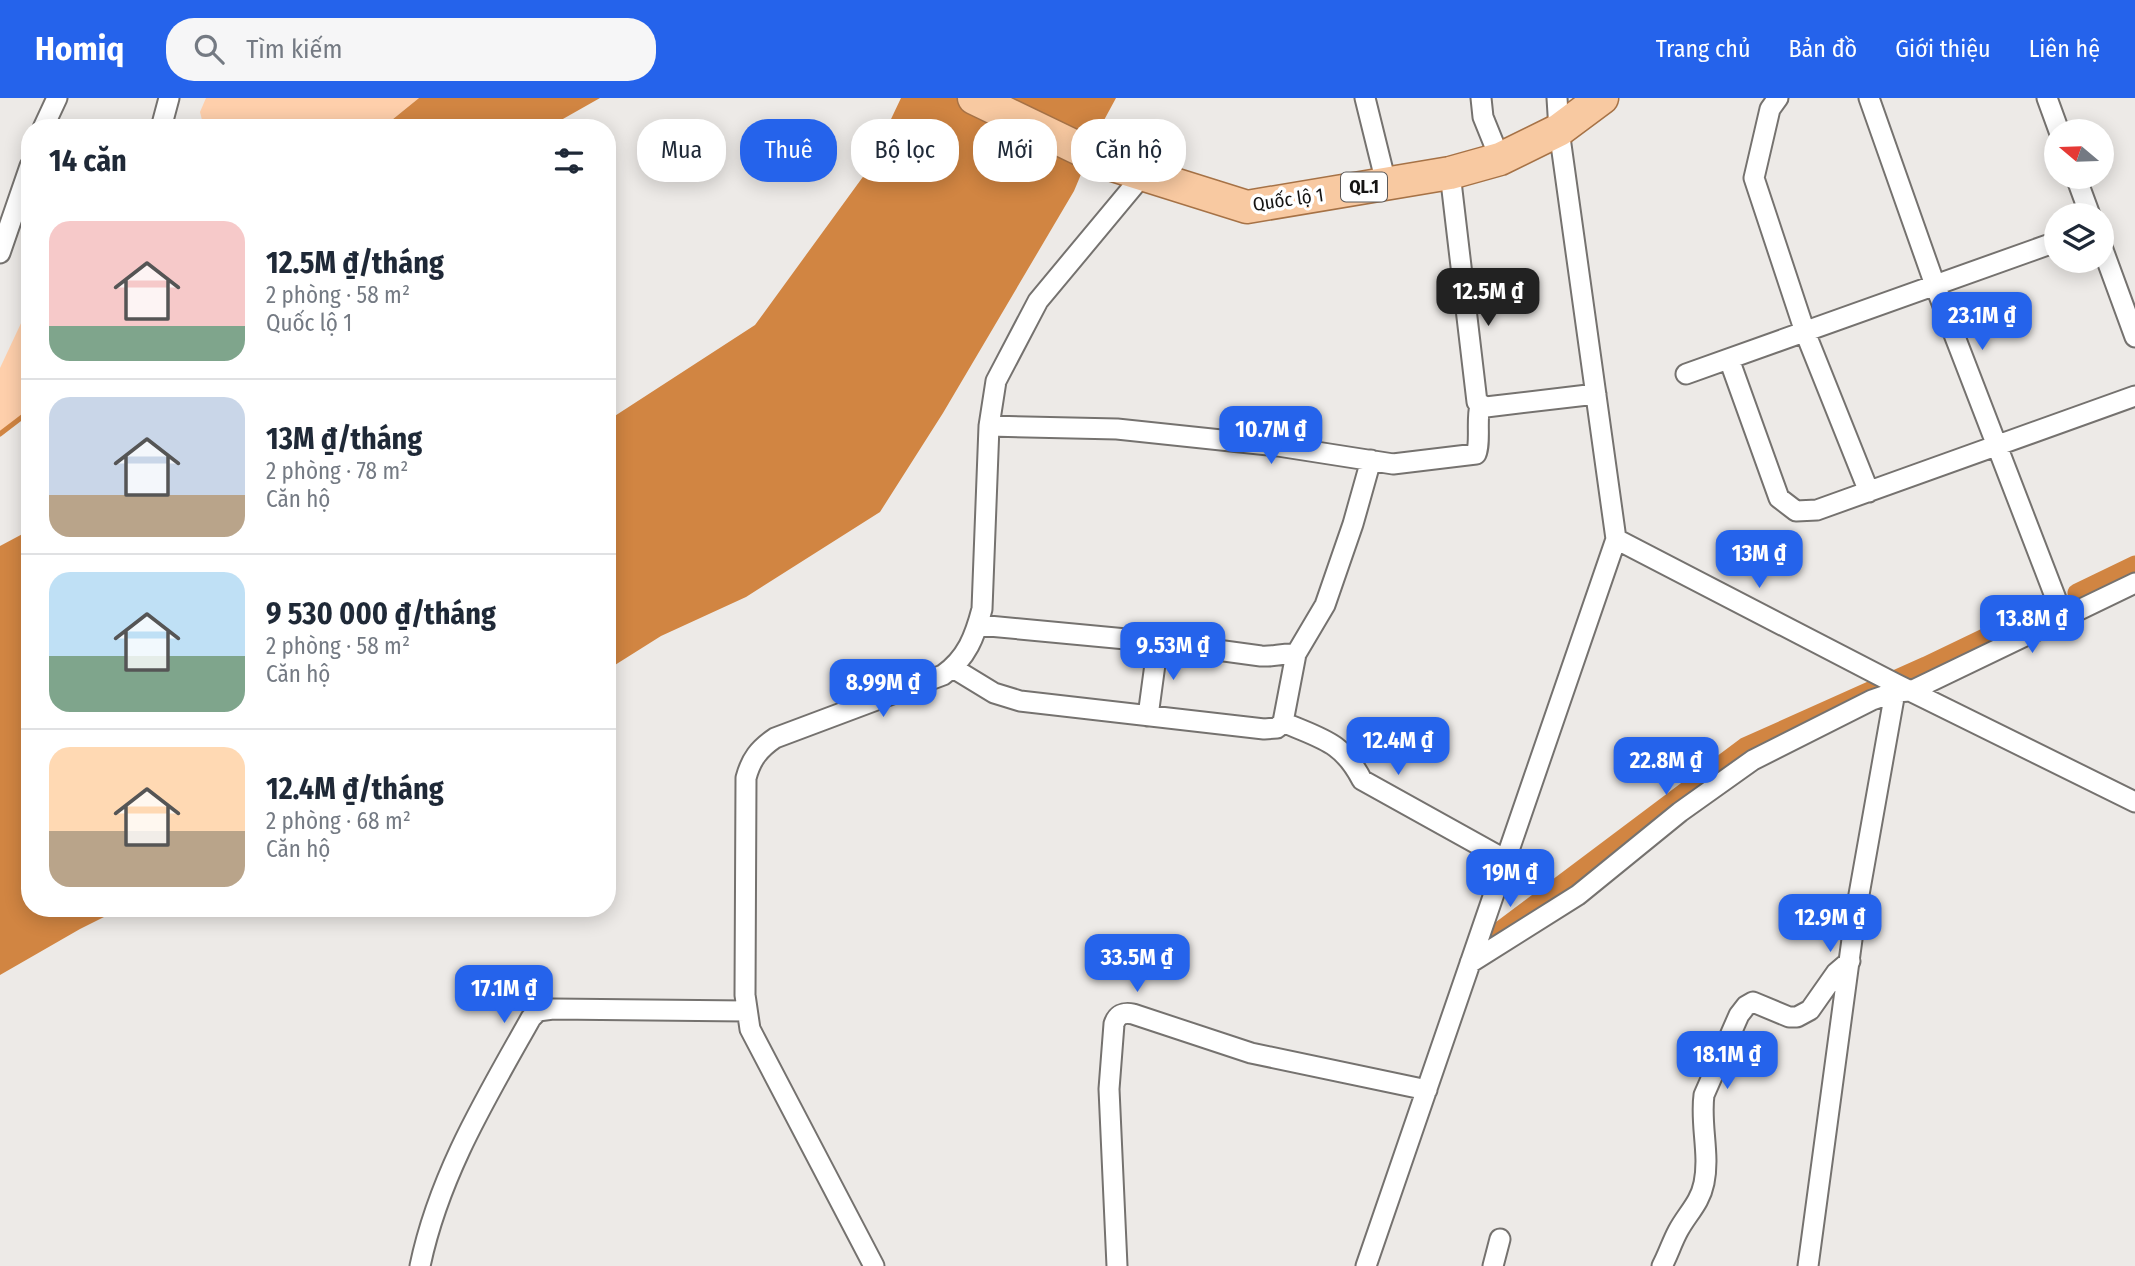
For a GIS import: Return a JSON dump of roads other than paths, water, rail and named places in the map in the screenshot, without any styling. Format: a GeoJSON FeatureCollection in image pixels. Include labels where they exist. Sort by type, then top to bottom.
{"type":"FeatureCollection","features":[{"type":"Feature","properties":{"kind":"main road","name":"Quốc lộ 1"},"geometry":{"type":"LineString","coordinates":[[974,98],[1071,144]]}},
{"type":"Feature","properties":{"kind":"main road","name":"Quốc lộ 1"},"geometry":{"type":"LineString","coordinates":[[1167,182],[1247,206],[1450,173],[1500,159],[1559,130],[1602,98]]}},
{"type":"Feature","properties":{"kind":"street"},"geometry":{"type":"LineString","coordinates":[[47,119],[57,98]]}},
{"type":"Feature","properties":{"kind":"street"},"geometry":{"type":"LineString","coordinates":[[163,119],[169,98]]}},
{"type":"Feature","properties":{"kind":"street"},"geometry":{"type":"LineString","coordinates":[[1365,98],[1386,183]]}},
{"type":"Feature","properties":{"kind":"street"},"geometry":{"type":"LineString","coordinates":[[1481,98],[1483,117],[1500,159]]}},
{"type":"Feature","properties":{"kind":"street"},"geometry":{"type":"LineString","coordinates":[[1366,1266],[1616,538],[1559,130],[1557,98]]}},
{"type":"Feature","properties":{"kind":"street"},"geometry":{"type":"LineString","coordinates":[[1778,98],[1770,109],[1754,178],[1805,331],[1869,492]]}},
{"type":"Feature","properties":{"kind":"street"},"geometry":{"type":"LineString","coordinates":[[1870,98],[1935,285],[2063,617]]}},
{"type":"Feature","properties":{"kind":"street"},"geometry":{"type":"LineString","coordinates":[[2047,98],[2055,119]]}},
{"type":"Feature","properties":{"kind":"street"},"geometry":{"type":"LineString","coordinates":[[1450,173],[1475,398],[1480,405],[1486,407],[1596,394]]}},
{"type":"Feature","properties":{"kind":"street"},"geometry":{"type":"LineString","coordinates":[[874,1266],[750,1029],[746,1011],[746,778],[755,755],[775,738],[943,675],[965,654],[982,609],[989,426],[996,381],[1038,300],[1119,182]]}},
{"type":"Feature","properties":{"kind":"street"},"geometry":{"type":"LineString","coordinates":[[0,253],[21,204]]}},
{"type":"Feature","properties":{"kind":"street"},"geometry":{"type":"LineString","coordinates":[[1686,374],[2044,246]]}},
{"type":"Feature","properties":{"kind":"street"},"geometry":{"type":"LineString","coordinates":[[2112,273],[2135,337]]}},
{"type":"Feature","properties":{"kind":"street"},"geometry":{"type":"LineString","coordinates":[[1729,359],[1779,498],[1796,511],[1817,510],[2135,396]]}},
{"type":"Feature","properties":{"kind":"street"},"geometry":{"type":"LineString","coordinates":[[989,426],[1117,429],[1279,446],[1393,464],[1476,454],[1479,447],[1476,419],[1480,405]]}},
{"type":"Feature","properties":{"kind":"street"},"geometry":{"type":"LineString","coordinates":[[953,668],[1007,698],[1264,729],[1277,728],[1283,722],[1296,654],[1325,605],[1353,524],[1371,460]]}},
{"type":"Feature","properties":{"kind":"street"},"geometry":{"type":"LineString","coordinates":[[1616,538],[1896,686],[2135,802]]}},
{"type":"Feature","properties":{"kind":"street"},"geometry":{"type":"LineString","coordinates":[[1470,963],[1578,895],[1680,811],[1753,760],[1896,686],[2063,617],[2135,583]]}},
{"type":"Feature","properties":{"kind":"street"},"geometry":{"type":"LineString","coordinates":[[978,625],[1158,642],[1271,657],[1280,653],[1296,654]]}},
{"type":"Feature","properties":{"kind":"street"},"geometry":{"type":"LineString","coordinates":[[1148,716],[1158,642]]}},
{"type":"Feature","properties":{"kind":"street"},"geometry":{"type":"LineString","coordinates":[[1808,1266],[1850,961],[1896,686]]}},
{"type":"Feature","properties":{"kind":"street"},"geometry":{"type":"LineString","coordinates":[[1283,722],[1337,746],[1352,761],[1362,780],[1506,860]]}},
{"type":"Feature","properties":{"kind":"street"},"geometry":{"type":"LineString","coordinates":[[1662,1266],[1679,1229],[1694,1210],[1705,1182],[1706,1149],[1702,1108],[1704,1095],[1739,1015],[1753,1002],[1789,1017],[1797,1017],[1810,1010],[1836,973],[1850,961]]}},
{"type":"Feature","properties":{"kind":"street"},"geometry":{"type":"LineString","coordinates":[[420,1266],[428,1227],[460,1146],[531,1018],[538,1011],[746,1011]]}},
{"type":"Feature","properties":{"kind":"street"},"geometry":{"type":"LineString","coordinates":[[1117,1266],[1109,1089],[1114,1024],[1124,1013],[1251,1052],[1427,1090]]}},
{"type":"Feature","properties":{"kind":"street"},"geometry":{"type":"LineString","coordinates":[[1493,1266],[1500,1239]]}},
{"type":"Feature","properties":{"kind":"waterway"},"geometry":{"type":"LineString","coordinates":[[0,434],[21,418]]}},
{"type":"Feature","properties":{"kind":"waterway"},"geometry":{"type":"LineString","coordinates":[[2077,593],[2135,565]]}},
{"type":"Feature","properties":{"kind":"waterway"},"geometry":{"type":"LineString","coordinates":[[1493,936],[1745,747],[2028,617]]}}]}
